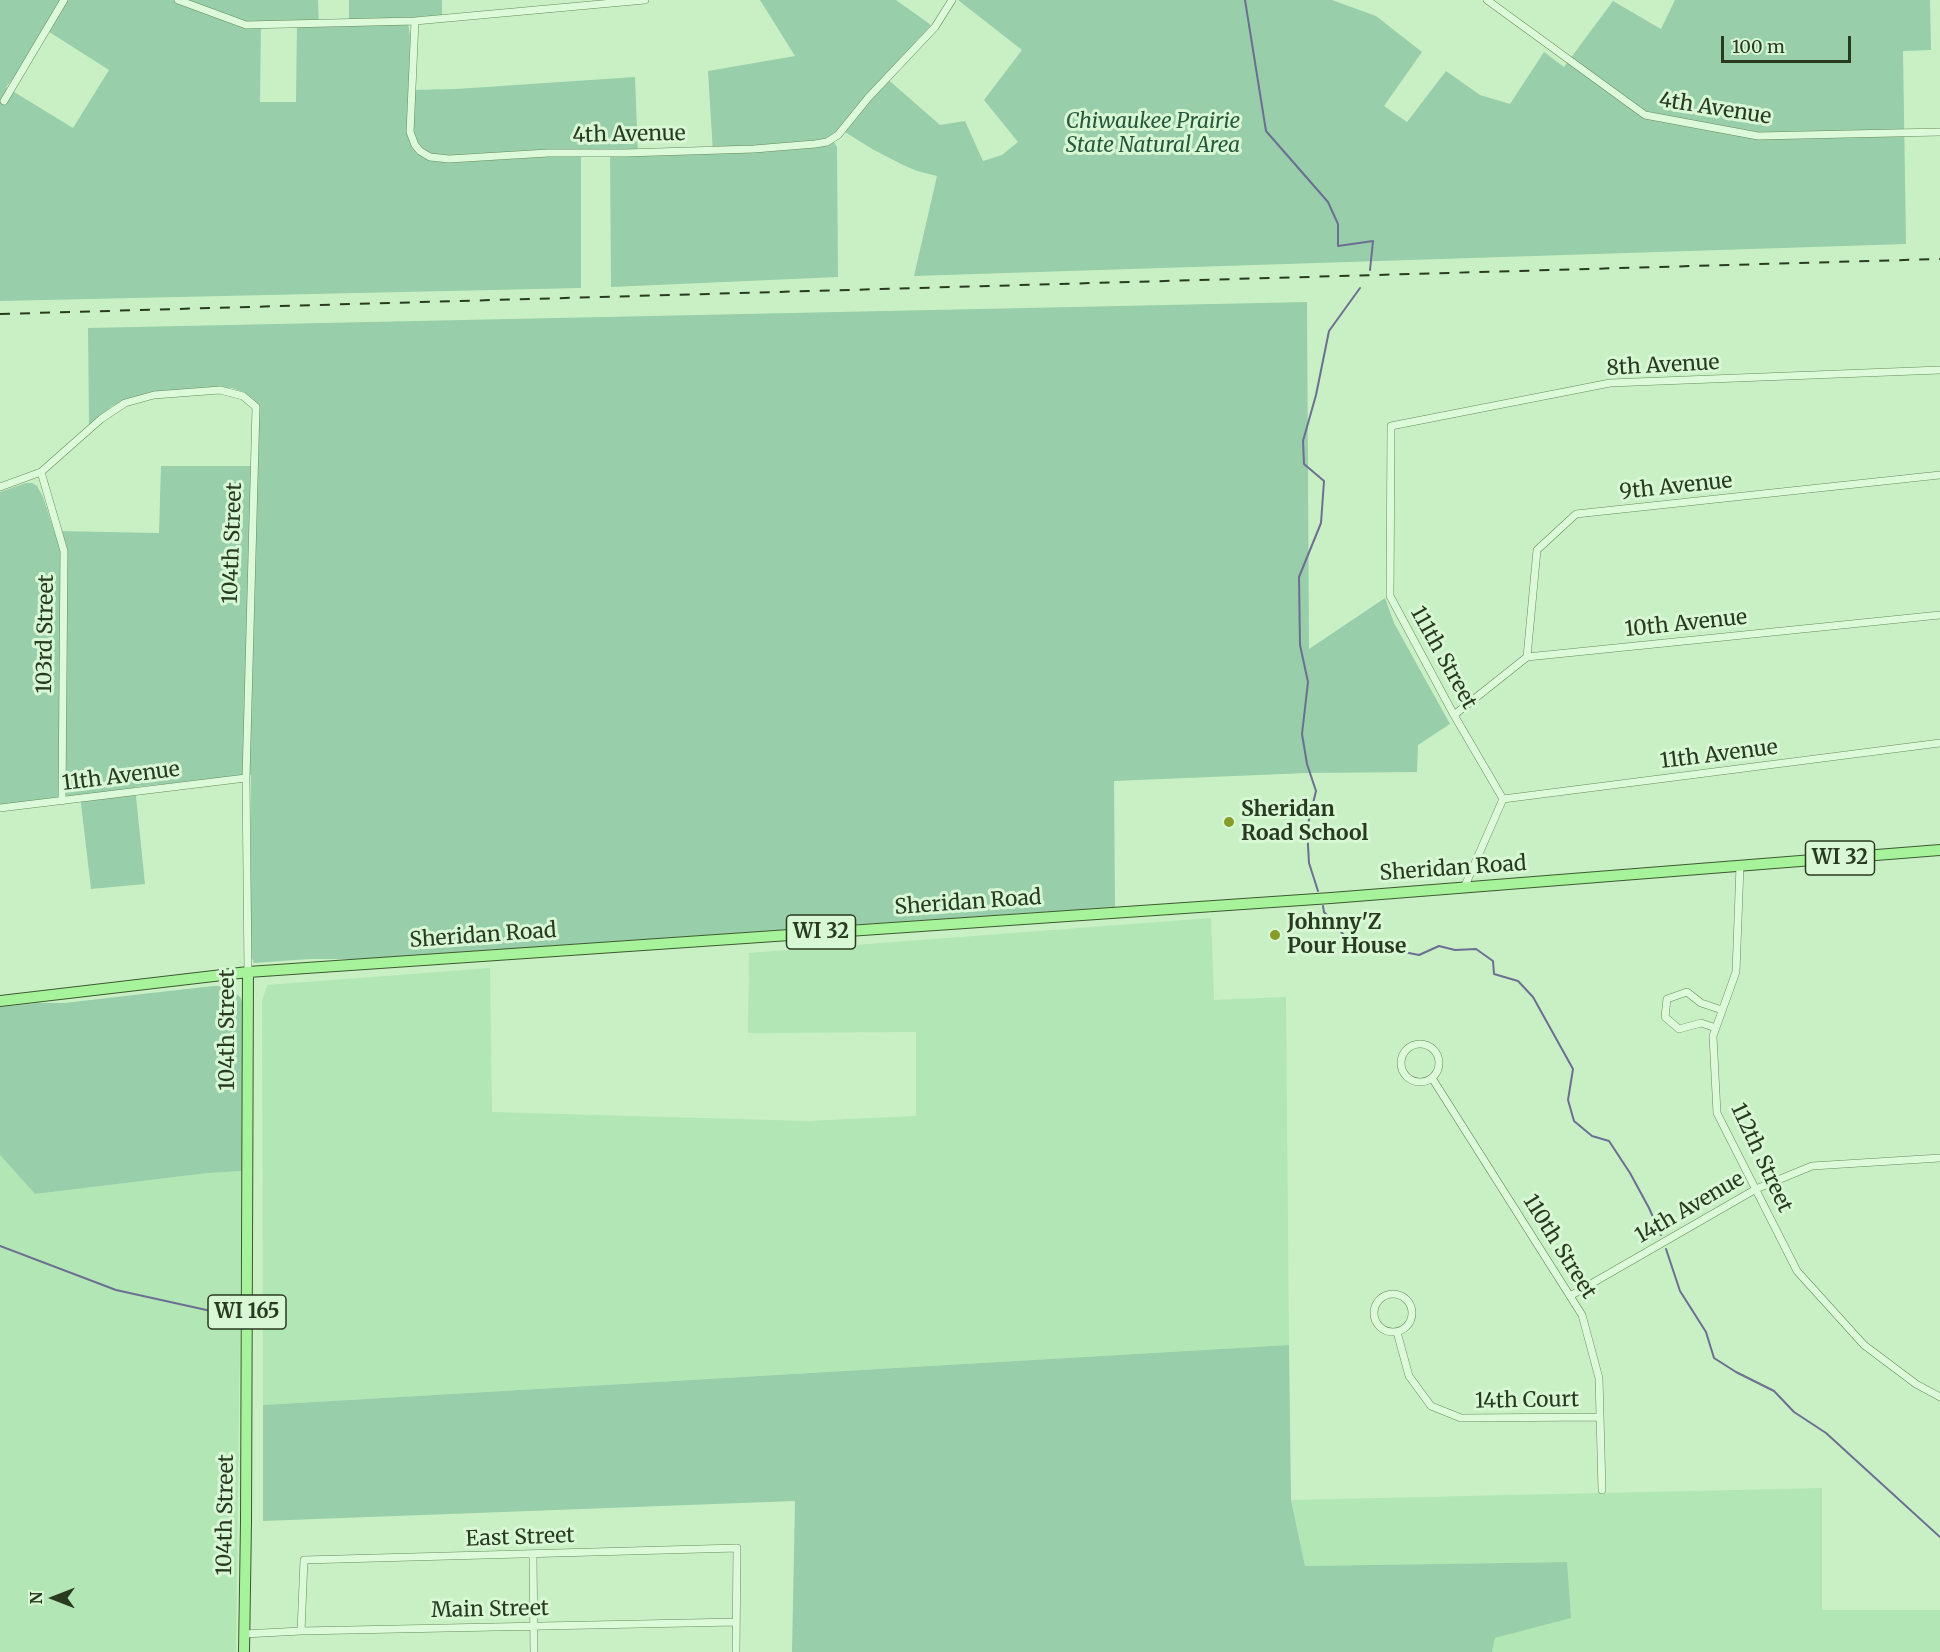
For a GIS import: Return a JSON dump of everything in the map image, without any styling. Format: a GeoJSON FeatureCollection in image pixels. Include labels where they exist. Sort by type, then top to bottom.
{"type":"FeatureCollection","features":[{"type":"Feature","properties":{"kind":"main road","name":"Sheridan Road"},"geometry":{"type":"LineString","coordinates":[[0,1000],[248,972],[1464,888],[1940,850]]}},
{"type":"Feature","properties":{"kind":"main road","name":"104th Street"},"geometry":{"type":"LineString","coordinates":[[244,1652],[248,972]]}},
{"type":"Feature","properties":{"kind":"street"},"geometry":{"type":"LineString","coordinates":[[4,100],[64,0]]}},
{"type":"Feature","properties":{"kind":"street"},"geometry":{"type":"LineString","coordinates":[[178,0],[246,25],[415,21],[645,0]]}},
{"type":"Feature","properties":{"kind":"street","name":"4th Avenue"},"geometry":{"type":"LineString","coordinates":[[415,21],[410,132],[415,145],[430,157],[449,159],[548,153],[754,149],[815,144],[826,142],[838,135],[868,98],[935,27],[952,0]]}},
{"type":"Feature","properties":{"kind":"street","name":"4th Avenue"},"geometry":{"type":"LineString","coordinates":[[1487,0],[1645,115],[1758,136],[1940,132]]}},
{"type":"Feature","properties":{"kind":"street","name":"8th Avenue"},"geometry":{"type":"LineString","coordinates":[[1392,426],[1610,383],[1940,370]]}},
{"type":"Feature","properties":{"kind":"street","name":"104th Street"},"geometry":{"type":"LineString","coordinates":[[41,472],[101,419],[125,403],[154,395],[220,390],[243,396],[256,407],[246,778],[248,972]]}},
{"type":"Feature","properties":{"kind":"street","name":"111th Street"},"geometry":{"type":"LineString","coordinates":[[1392,426],[1390,596],[1454,715],[1503,799]]}},
{"type":"Feature","properties":{"kind":"street"},"geometry":{"type":"LineString","coordinates":[[0,487],[41,472]]}},
{"type":"Feature","properties":{"kind":"street","name":"103rd Street"},"geometry":{"type":"LineString","coordinates":[[41,472],[64,551],[62,801]]}},
{"type":"Feature","properties":{"kind":"street","name":"9th Avenue"},"geometry":{"type":"LineString","coordinates":[[1527,657],[1537,550],[1576,514],[1940,475]]}},
{"type":"Feature","properties":{"kind":"street","name":"10th Avenue"},"geometry":{"type":"LineString","coordinates":[[1527,657],[1940,615]]}},
{"type":"Feature","properties":{"kind":"street"},"geometry":{"type":"LineString","coordinates":[[1454,715],[1527,657]]}},
{"type":"Feature","properties":{"kind":"street","name":"11th Avenue"},"geometry":{"type":"LineString","coordinates":[[1503,799],[1940,743]]}},
{"type":"Feature","properties":{"kind":"street","name":"11th Avenue"},"geometry":{"type":"LineString","coordinates":[[0,808],[246,778]]}},
{"type":"Feature","properties":{"kind":"street"},"geometry":{"type":"LineString","coordinates":[[1464,888],[1503,799]]}},
{"type":"Feature","properties":{"kind":"street","name":"112th Street"},"geometry":{"type":"LineString","coordinates":[[1740,866],[1736,972],[1713,1036],[1717,1113],[1797,1271],[1864,1345],[1916,1384],[1940,1397]]}},
{"type":"Feature","properties":{"kind":"street"},"geometry":{"type":"LineString","coordinates":[[1716,1028],[1701,1023],[1679,1029],[1665,1017],[1667,999],[1687,992],[1701,1003],[1722,1010]]}},
{"type":"Feature","properties":{"kind":"street"},"geometry":{"type":"LineString","coordinates":[[1418,1043],[1434,1050],[1439,1061],[1432,1078],[1419,1082],[1407,1077],[1403,1072],[1400,1059],[1407,1048],[1418,1043]]}},
{"type":"Feature","properties":{"kind":"street","name":"110th Street"},"geometry":{"type":"LineString","coordinates":[[1432,1078],[1582,1315],[1599,1378],[1602,1490]]}},
{"type":"Feature","properties":{"kind":"street","name":"14th Avenue"},"geometry":{"type":"LineString","coordinates":[[1570,1296],[1756,1189],[1812,1166],[1940,1158]]}},
{"type":"Feature","properties":{"kind":"street"},"geometry":{"type":"LineString","coordinates":[[1388,1295],[1401,1296],[1411,1309],[1410,1321],[1397,1332],[1384,1330],[1374,1315],[1378,1302],[1388,1295]]}},
{"type":"Feature","properties":{"kind":"street","name":"14th Court"},"geometry":{"type":"LineString","coordinates":[[1397,1332],[1409,1376],[1431,1406],[1461,1419],[1600,1417]]}},
{"type":"Feature","properties":{"kind":"street","name":"East Street"},"geometry":{"type":"LineString","coordinates":[[301,1631],[304,1560],[737,1548],[736,1622]]}},
{"type":"Feature","properties":{"kind":"street"},"geometry":{"type":"LineString","coordinates":[[533,1554],[534,1652]]}},
{"type":"Feature","properties":{"kind":"street"},"geometry":{"type":"LineString","coordinates":[[736,1622],[736,1652]]}},
{"type":"Feature","properties":{"kind":"street","name":"Main Street"},"geometry":{"type":"LineString","coordinates":[[244,1634],[534,1625],[736,1622]]}},
{"type":"Feature","properties":{"kind":"green space","name":"Chiwaukee Prairie State Natural Area"},"geometry":{"type":"Polygon","coordinates":[[[0,0],[318,0],[319,27],[349,26],[349,0],[442,0],[442,15],[407,18],[410,35],[409,90],[635,77],[638,155],[713,153],[708,71],[795,56],[760,0],[896,0],[931,25],[884,76],[940,125],[965,121],[983,161],[1002,155],[1018,142],[984,100],[1022,50],[958,0],[1332,0],[1376,16],[1422,52],[1384,106],[1407,122],[1446,71],[1480,95],[1510,104],[1544,52],[1564,67],[1613,1],[1661,29],[1675,0],[1930,0],[1931,50],[1903,51],[1906,244],[914,276],[937,176],[903,165],[840,129],[830,136],[837,147],[838,277],[611,287],[610,150],[581,149],[581,288],[0,301],[0,0]],[[297,21],[261,22],[260,102],[296,102],[297,21]],[[43,28],[16,75],[6,87],[73,128],[109,70],[43,28]]]}},
{"type":"Feature","properties":{"kind":"green space"},"geometry":{"type":"Polygon","coordinates":[[[1307,302],[1309,649],[1385,598],[1394,623],[1450,724],[1418,745],[1417,772],[1307,773],[1114,781],[1115,907],[356,959],[310,959],[254,963],[250,954],[251,775],[135,787],[145,884],[91,889],[80,795],[0,805],[0,492],[26,483],[37,486],[54,531],[159,533],[161,466],[258,466],[259,419],[256,405],[252,398],[232,388],[201,388],[136,396],[112,406],[89,425],[88,328],[1307,302]]]}},
{"type":"Feature","properties":{"kind":"green space"},"geometry":{"type":"Polygon","coordinates":[[[1211,918],[1214,1000],[1286,997],[1289,1345],[263,1405],[262,1001],[267,985],[490,968],[492,1112],[807,1121],[916,1116],[916,1032],[748,1033],[749,953],[1211,918]]]}},
{"type":"Feature","properties":{"kind":"green space"},"geometry":{"type":"Polygon","coordinates":[[[226,986],[234,991],[241,998],[244,1011],[242,1171],[35,1194],[0,1155],[0,1007],[64,1003],[226,986]]]}},
{"type":"Feature","properties":{"kind":"green space"},"geometry":{"type":"Polygon","coordinates":[[[0,1155],[35,1194],[242,1171],[236,1652],[0,1652],[0,1155]]]}},
{"type":"Feature","properties":{"kind":"green space"},"geometry":{"type":"Polygon","coordinates":[[[1289,1345],[1291,1500],[1305,1566],[1567,1562],[1571,1618],[1495,1638],[1492,1652],[792,1652],[795,1501],[263,1521],[263,1405],[1289,1345]]]}},
{"type":"Feature","properties":{"kind":"green space"},"geometry":{"type":"Polygon","coordinates":[[[1822,1488],[1822,1610],[1940,1610],[1940,1652],[1492,1652],[1495,1638],[1570,1618],[1566,1562],[1305,1566],[1291,1500],[1822,1488]]]}},
{"type":"Feature","properties":{"kind":"waterway"},"geometry":{"type":"LineString","coordinates":[[1245,0],[1266,131],[1328,202],[1338,224],[1338,246],[1373,241],[1370,270]]}},
{"type":"Feature","properties":{"kind":"waterway"},"geometry":{"type":"LineString","coordinates":[[1318,891],[1309,863],[1307,828],[1316,791],[1307,764],[1302,734],[1308,682],[1300,645],[1299,577],[1321,523],[1324,481],[1304,464],[1303,441],[1316,395],[1329,331],[1360,288]]}},
{"type":"Feature","properties":{"kind":"waterway"},"geometry":{"type":"LineString","coordinates":[[1323,906],[1324,912],[1349,941],[1419,955],[1439,946],[1455,950],[1476,949],[1493,961],[1494,974],[1518,981],[1533,997],[1573,1069],[1568,1100],[1574,1121],[1592,1136],[1609,1141],[1630,1173],[1661,1235]]}},
{"type":"Feature","properties":{"kind":"waterway"},"geometry":{"type":"LineString","coordinates":[[0,1246],[116,1290],[220,1313]]}},
{"type":"Feature","properties":{"kind":"waterway"},"geometry":{"type":"LineString","coordinates":[[1666,1249],[1680,1291],[1706,1332],[1714,1358],[1774,1391],[1794,1412],[1826,1433],[1940,1537]]}},
{"type":"Feature","properties":{"kind":"railway"},"geometry":{"type":"LineString","coordinates":[[0,314],[1940,259]]}},
{"type":"Feature","properties":{"kind":"place","name":"Sheridan Road School"},"geometry":{"type":"Point","coordinates":[1229,822]}},
{"type":"Feature","properties":{"kind":"place","name":"Johnny'Z Pour House"},"geometry":{"type":"Point","coordinates":[1275,935]}}]}
